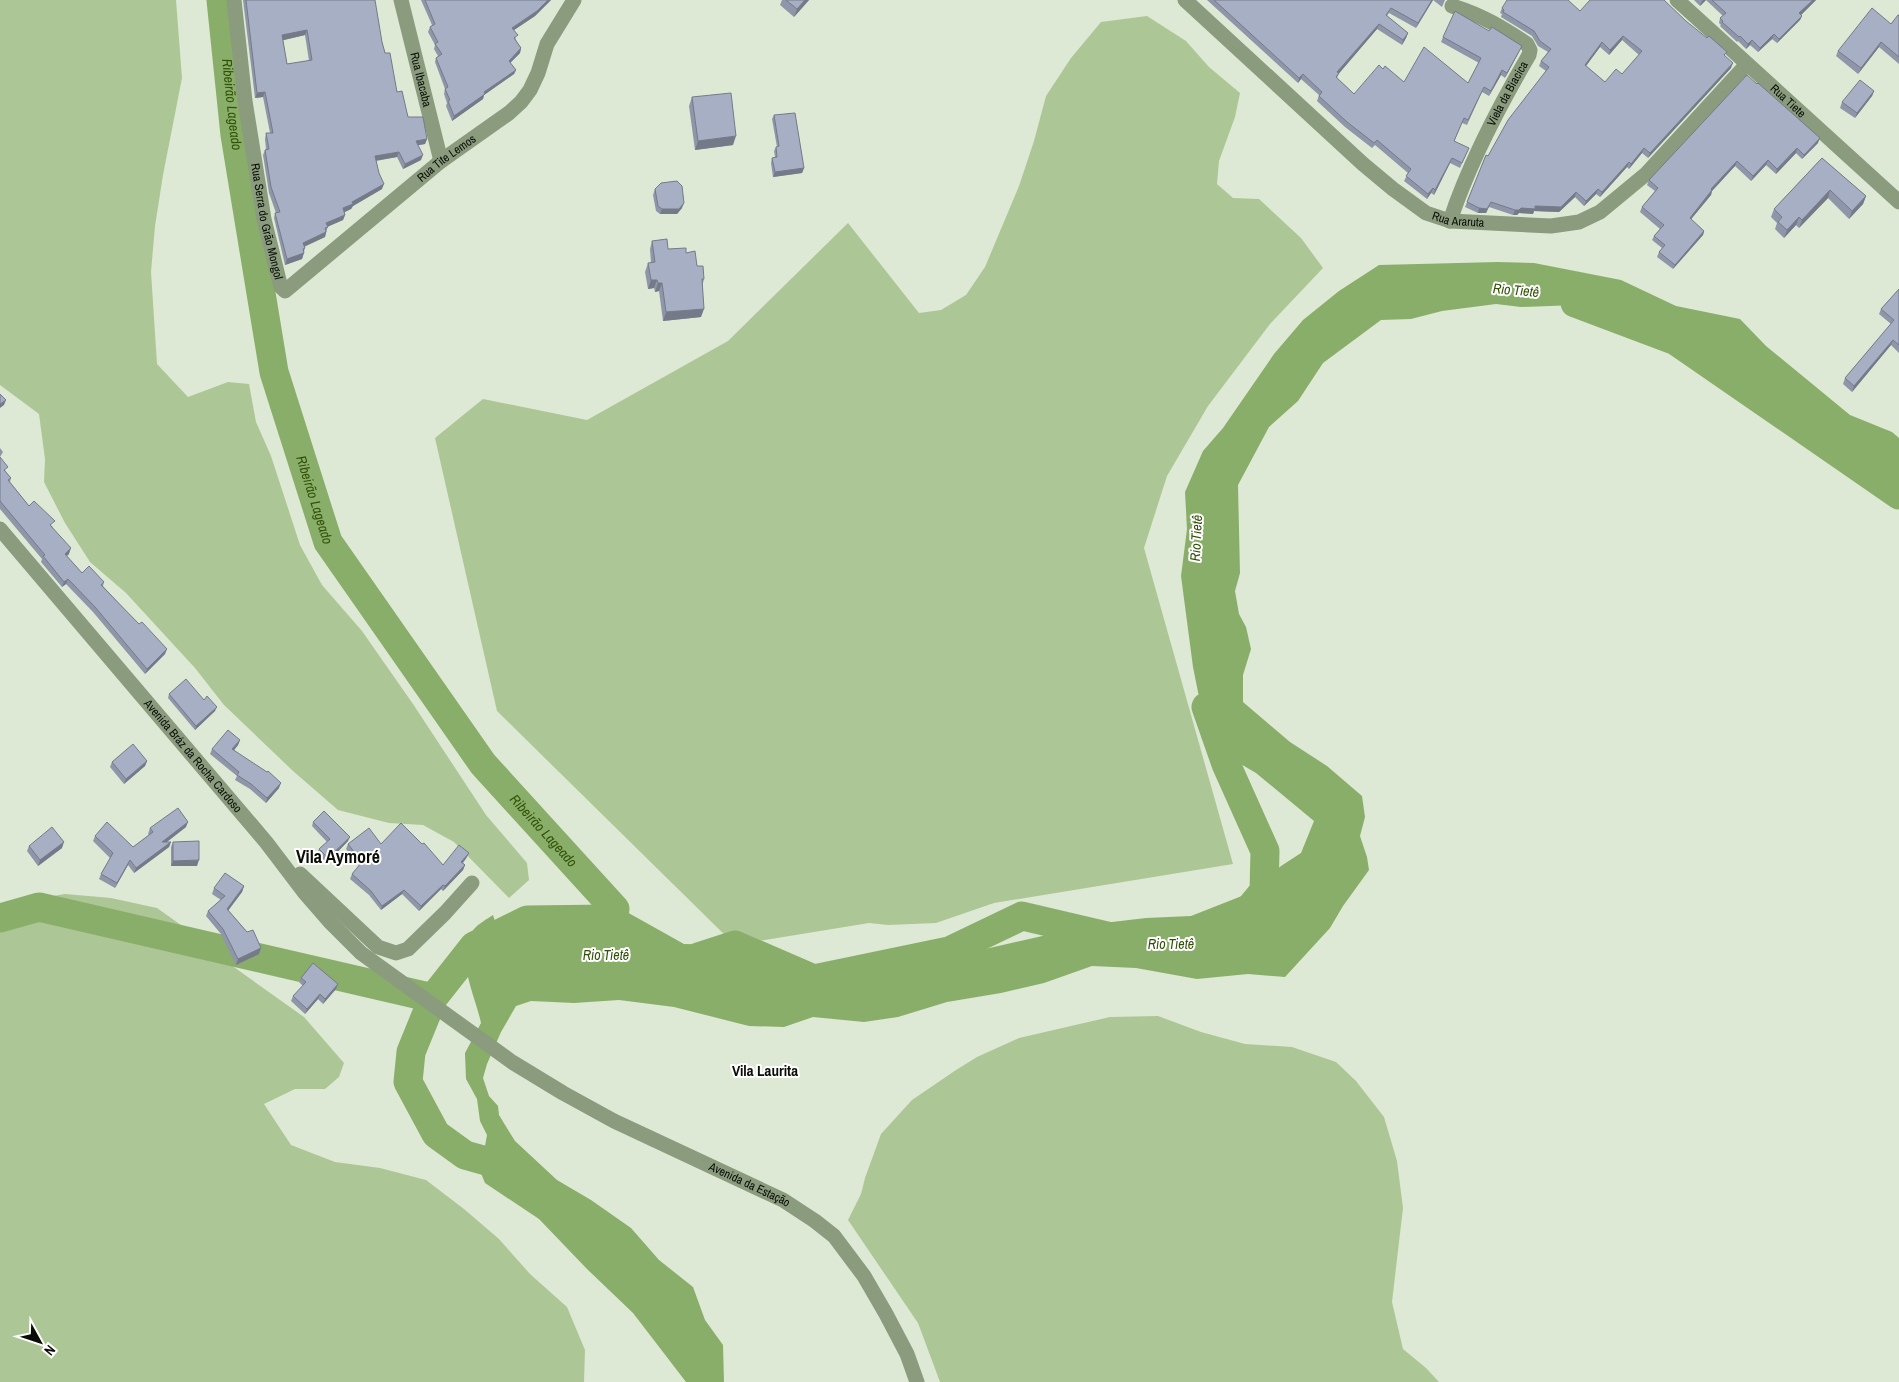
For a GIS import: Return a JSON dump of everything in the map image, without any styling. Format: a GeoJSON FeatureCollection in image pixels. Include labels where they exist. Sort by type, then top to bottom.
{"type":"FeatureCollection","features":[{"type":"Feature","properties":{"kind":"street","name":"Rua Serra do Grão Mongol"},"geometry":{"type":"LineString","coordinates":[[234,0],[245,101],[264,219],[281,287],[286,292]]}},
{"type":"Feature","properties":{"kind":"street","name":"Rua Ibacaba"},"geometry":{"type":"LineString","coordinates":[[401,0],[441,161]]}},
{"type":"Feature","properties":{"kind":"street","name":"Rua Tite Lemos"},"geometry":{"type":"LineString","coordinates":[[286,292],[441,161],[502,118],[520,102],[530,90],[538,73],[547,44],[574,0]]}},
{"type":"Feature","properties":{"kind":"street","name":"Rua Araruta"},"geometry":{"type":"LineString","coordinates":[[1185,0],[1362,164],[1393,190],[1426,213],[1450,221],[1551,226],[1579,222],[1600,212],[1646,174],[1747,64]]}},
{"type":"Feature","properties":{"kind":"street","name":"Rua Tiete"},"geometry":{"type":"LineString","coordinates":[[1677,0],[1899,202]]}},
{"type":"Feature","properties":{"kind":"street","name":"Viela da Biacica"},"geometry":{"type":"LineString","coordinates":[[1450,221],[1458,195],[1473,162],[1530,50],[1527,44],[1487,19],[1470,11],[1452,6]]}},
{"type":"Feature","properties":{"kind":"street","name":"Avenida Bráz da Rocha Cardoso"},"geometry":{"type":"LineString","coordinates":[[0,529],[166,724],[331,923],[361,953],[391,975]]}},
{"type":"Feature","properties":{"kind":"street"},"geometry":{"type":"LineString","coordinates":[[282,863],[301,875],[378,947],[396,953],[408,949],[472,884]]}},
{"type":"Feature","properties":{"kind":"street","name":"Avenida da Estação"},"geometry":{"type":"LineString","coordinates":[[391,975],[512,1062],[563,1093],[614,1121],[782,1200],[815,1221],[834,1236],[864,1276],[907,1354],[917,1382]]}},
{"type":"Feature","properties":{"kind":"shaded area"},"geometry":{"type":"Polygon","coordinates":[[[0,0],[176,0],[182,78],[163,175],[155,226],[151,272],[157,364],[188,397],[228,382],[249,384],[256,422],[271,456],[300,545],[322,585],[362,631],[486,815],[527,863],[529,880],[509,898],[454,842],[423,825],[389,823],[338,810],[293,771],[224,705],[195,668],[126,593],[90,562],[65,523],[44,482],[45,459],[39,414],[0,385],[0,0]]]}},
{"type":"Feature","properties":{"kind":"shaded area"},"geometry":{"type":"Polygon","coordinates":[[[1147,16],[1186,41],[1209,67],[1240,93],[1235,117],[1219,161],[1217,184],[1233,198],[1259,199],[1301,238],[1323,268],[1270,324],[1208,406],[1167,476],[1144,548],[1233,864],[994,903],[936,923],[888,925],[869,923],[735,945],[497,711],[435,438],[483,399],[587,420],[728,341],[848,223],[919,313],[941,310],[966,295],[985,267],[1019,186],[1046,96],[1071,58],[1101,22],[1147,16]]]}},
{"type":"Feature","properties":{"kind":"shaded area"},"geometry":{"type":"Polygon","coordinates":[[[65,894],[111,898],[157,908],[195,935],[231,965],[304,1017],[344,1063],[339,1077],[325,1089],[295,1089],[264,1104],[291,1145],[335,1162],[380,1168],[426,1180],[464,1209],[499,1239],[530,1274],[567,1307],[585,1350],[584,1382],[0,1382],[0,913],[19,902],[65,894]]]}},
{"type":"Feature","properties":{"kind":"shaded area"},"geometry":{"type":"Polygon","coordinates":[[[1158,1016],[1201,1032],[1245,1044],[1292,1047],[1336,1062],[1356,1081],[1384,1117],[1397,1161],[1403,1208],[1392,1302],[1403,1349],[1426,1368],[1439,1382],[940,1382],[918,1323],[848,1220],[861,1194],[881,1134],[912,1100],[977,1057],[1019,1038],[1110,1017],[1158,1016]]]}},
{"type":"Feature","properties":{"kind":"water","name":"Rio Tietê"},"geometry":{"type":"Polygon","coordinates":[[[1534,263],[1621,280],[1676,306],[1740,319],[1766,346],[1850,415],[1892,432],[1899,438],[1899,502],[1853,458],[1809,430],[1782,400],[1726,360],[1697,348],[1652,322],[1603,316],[1576,305],[1521,307],[1496,304],[1442,311],[1411,319],[1381,320],[1323,363],[1298,401],[1269,427],[1238,485],[1240,573],[1235,591],[1239,614],[1246,627],[1251,649],[1243,675],[1243,702],[1290,742],[1327,766],[1362,796],[1365,817],[1360,836],[1369,870],[1330,928],[1285,977],[1248,974],[1197,979],[1136,968],[1092,966],[1044,983],[1001,993],[947,1002],[898,1017],[864,1022],[813,1017],[784,1027],[749,1026],[674,1007],[619,1000],[574,1003],[531,1001],[516,1006],[501,1032],[487,1064],[483,1078],[489,1096],[498,1106],[499,1115],[515,1141],[557,1180],[591,1200],[631,1228],[659,1260],[693,1287],[705,1320],[723,1345],[724,1382],[686,1382],[633,1313],[539,1219],[485,1183],[476,1161],[485,1146],[487,1135],[480,1121],[477,1099],[466,1079],[465,1053],[481,1023],[466,963],[468,940],[474,929],[493,915],[499,934],[519,935],[554,930],[595,906],[625,911],[684,944],[735,945],[778,972],[844,981],[1095,924],[1146,918],[1191,916],[1252,892],[1281,866],[1301,853],[1314,821],[1256,773],[1227,756],[1204,722],[1193,667],[1181,576],[1187,529],[1185,492],[1203,451],[1223,428],[1274,354],[1303,320],[1339,291],[1379,265],[1534,263]]]}},
{"type":"Feature","properties":{"kind":"building"},"geometry":{"type":"Polygon","coordinates":[[[246,0],[375,0],[382,42],[385,53],[390,53],[397,92],[402,91],[408,117],[423,117],[427,139],[416,141],[423,155],[405,164],[399,152],[375,156],[384,184],[352,202],[353,204],[343,208],[345,215],[326,223],[328,227],[325,228],[326,232],[303,243],[304,253],[287,259],[275,213],[280,212],[271,187],[265,150],[269,149],[266,133],[273,133],[265,92],[257,93],[246,0]],[[307,30],[282,35],[287,64],[312,60],[307,30]]]}},
{"type":"Feature","properties":{"kind":"building"},"geometry":{"type":"Polygon","coordinates":[[[425,0],[548,0],[537,11],[512,28],[518,35],[514,38],[521,48],[509,61],[516,70],[454,116],[445,89],[448,87],[436,58],[442,54],[435,44],[438,42],[430,27],[435,24],[425,0]]]}},
{"type":"Feature","properties":{"kind":"building"},"geometry":{"type":"Polygon","coordinates":[[[786,0],[805,0],[797,9],[786,0]]]}},
{"type":"Feature","properties":{"kind":"building"},"geometry":{"type":"Polygon","coordinates":[[[1214,0],[1432,0],[1418,23],[1391,8],[1386,15],[1408,33],[1403,40],[1379,24],[1337,72],[1339,73],[1336,77],[1354,94],[1379,65],[1383,69],[1385,66],[1404,82],[1424,47],[1468,83],[1481,58],[1443,37],[1455,11],[1489,31],[1492,27],[1522,46],[1507,73],[1502,70],[1491,91],[1484,87],[1468,120],[1464,118],[1454,141],[1469,148],[1462,163],[1452,158],[1435,190],[1433,188],[1428,194],[1406,176],[1411,169],[1377,140],[1374,143],[1347,122],[1319,96],[1322,92],[1303,74],[1299,78],[1214,0]]]}},
{"type":"Feature","properties":{"kind":"building"},"geometry":{"type":"Polygon","coordinates":[[[1507,0],[1568,0],[1580,11],[1590,0],[1664,0],[1686,21],[1707,38],[1709,36],[1727,52],[1724,55],[1733,63],[1650,153],[1644,148],[1631,164],[1629,162],[1602,192],[1598,189],[1586,201],[1576,192],[1561,207],[1535,206],[1535,209],[1521,208],[1515,210],[1491,202],[1487,209],[1479,208],[1467,202],[1486,155],[1488,156],[1508,120],[1549,67],[1541,61],[1551,49],[1540,41],[1534,31],[1503,12],[1502,8],[1507,0]],[[1623,36],[1610,50],[1602,42],[1585,65],[1605,82],[1616,69],[1622,74],[1642,51],[1623,36]]]}},
{"type":"Feature","properties":{"kind":"building"},"geometry":{"type":"Polygon","coordinates":[[[1712,0],[1813,0],[1799,13],[1802,16],[1779,39],[1774,34],[1760,48],[1752,40],[1748,44],[1722,22],[1720,18],[1726,13],[1712,0]]]}},
{"type":"Feature","properties":{"kind":"building"},"geometry":{"type":"Polygon","coordinates":[[[1872,8],[1891,24],[1899,15],[1899,57],[1881,42],[1861,68],[1838,51],[1872,8]]]}},
{"type":"Feature","properties":{"kind":"building"},"geometry":{"type":"Polygon","coordinates":[[[1747,75],[1820,138],[1804,155],[1797,148],[1777,169],[1768,160],[1753,176],[1737,161],[1711,189],[1690,218],[1704,231],[1675,265],[1659,252],[1665,245],[1654,236],[1664,225],[1642,207],[1658,188],[1649,180],[1747,75]]]}},
{"type":"Feature","properties":{"kind":"building"},"geometry":{"type":"Polygon","coordinates":[[[1860,80],[1874,91],[1857,113],[1842,102],[1860,80]]]}},
{"type":"Feature","properties":{"kind":"building"},"geometry":{"type":"Polygon","coordinates":[[[731,93],[736,136],[698,141],[692,97],[731,93]]]}},
{"type":"Feature","properties":{"kind":"building"},"geometry":{"type":"Polygon","coordinates":[[[795,113],[804,168],[775,172],[772,158],[777,157],[776,147],[779,146],[774,115],[795,113]]]}},
{"type":"Feature","properties":{"kind":"building"},"geometry":{"type":"Polygon","coordinates":[[[1822,158],[1866,196],[1852,211],[1830,190],[1802,220],[1799,217],[1787,230],[1778,222],[1782,217],[1774,209],[1822,158]]]}},
{"type":"Feature","properties":{"kind":"building"},"geometry":{"type":"Polygon","coordinates":[[[677,181],[682,186],[684,203],[679,209],[662,209],[658,206],[655,189],[661,183],[677,181]]]}},
{"type":"Feature","properties":{"kind":"building"},"geometry":{"type":"Polygon","coordinates":[[[667,239],[668,249],[686,248],[686,253],[695,251],[697,266],[703,266],[704,309],[666,312],[662,283],[658,283],[657,280],[651,280],[648,263],[655,262],[652,241],[667,239]]]}},
{"type":"Feature","properties":{"kind":"building"},"geometry":{"type":"Polygon","coordinates":[[[1899,289],[1899,345],[1893,340],[1854,386],[1845,378],[1894,320],[1881,309],[1899,289]]]}},
{"type":"Feature","properties":{"kind":"building"},"geometry":{"type":"Polygon","coordinates":[[[0,394],[6,400],[0,404],[0,394]]]}},
{"type":"Feature","properties":{"kind":"building"},"geometry":{"type":"Polygon","coordinates":[[[0,457],[8,467],[4,470],[11,478],[8,480],[29,506],[34,501],[55,521],[50,525],[71,548],[65,554],[82,573],[89,566],[104,582],[101,585],[139,624],[142,622],[167,649],[147,669],[95,607],[68,579],[64,582],[43,556],[45,555],[0,501],[0,457]]]}},
{"type":"Feature","properties":{"kind":"building"},"geometry":{"type":"Polygon","coordinates":[[[186,679],[204,700],[207,696],[217,707],[196,726],[169,694],[186,679]]]}},
{"type":"Feature","properties":{"kind":"building"},"geometry":{"type":"Polygon","coordinates":[[[228,730],[240,740],[232,749],[268,771],[281,783],[267,798],[237,775],[239,772],[212,749],[228,730]]]}},
{"type":"Feature","properties":{"kind":"building"},"geometry":{"type":"Polygon","coordinates":[[[133,744],[147,761],[126,779],[112,762],[133,744]]]}},
{"type":"Feature","properties":{"kind":"building"},"geometry":{"type":"Polygon","coordinates":[[[178,808],[188,822],[162,842],[171,842],[136,868],[130,860],[117,883],[101,874],[113,853],[95,836],[107,822],[133,847],[153,832],[150,828],[178,808]]]}},
{"type":"Feature","properties":{"kind":"building"},"geometry":{"type":"Polygon","coordinates":[[[324,811],[350,837],[328,858],[319,849],[330,839],[313,822],[324,811]]]}},
{"type":"Feature","properties":{"kind":"building"},"geometry":{"type":"Polygon","coordinates":[[[401,823],[422,844],[424,843],[443,865],[459,845],[469,853],[461,862],[465,865],[445,886],[443,885],[421,906],[404,890],[382,906],[371,891],[352,874],[362,862],[348,844],[369,828],[381,844],[401,823]]]}},
{"type":"Feature","properties":{"kind":"building"},"geometry":{"type":"Polygon","coordinates":[[[52,827],[64,842],[40,860],[29,846],[52,827]]]}},
{"type":"Feature","properties":{"kind":"building"},"geometry":{"type":"Polygon","coordinates":[[[199,841],[199,860],[173,861],[173,842],[199,841]]]}},
{"type":"Feature","properties":{"kind":"building"},"geometry":{"type":"Polygon","coordinates":[[[225,873],[244,886],[227,909],[247,932],[253,930],[261,948],[238,959],[223,929],[208,911],[225,896],[214,888],[225,873]]]}},
{"type":"Feature","properties":{"kind":"building"},"geometry":{"type":"Polygon","coordinates":[[[313,963],[338,984],[325,999],[320,994],[307,1009],[293,996],[306,982],[301,978],[313,963]]]}},
{"type":"Feature","properties":{"kind":"waterway","name":"Ribeirão Lageado"},"geometry":{"type":"LineString","coordinates":[[221,0],[235,135],[274,372],[328,542],[483,764],[615,909]]}},
{"type":"Feature","properties":{"kind":"waterway","name":"Rio Tietê"},"geometry":{"type":"LineString","coordinates":[[1575,303],[1676,341],[1899,495]]}},
{"type":"Feature","properties":{"kind":"waterway","name":"Rio Tietê"},"geometry":{"type":"LineString","coordinates":[[1206,707],[1226,764],[1265,851],[1264,891],[1245,914]]}},
{"type":"Feature","properties":{"kind":"waterway"},"geometry":{"type":"LineString","coordinates":[[0,918],[39,907],[433,998]]}},
{"type":"Feature","properties":{"kind":"waterway","name":"Rio Tietê"},"geometry":{"type":"LineString","coordinates":[[698,957],[735,945],[814,979],[949,951],[1022,916],[1116,938]]}},
{"type":"Feature","properties":{"kind":"waterway","name":"Rio Tietê"},"geometry":{"type":"LineString","coordinates":[[515,1169],[465,1155],[436,1134],[408,1082],[411,1052],[433,998],[474,946],[527,920],[608,919],[611,921]]}},
{"type":"Feature","properties":{"kind":"district","name":"Vila Aymoré"},"geometry":{"type":"Point","coordinates":[338,857]}},
{"type":"Feature","properties":{"kind":"district","name":"Vila Laurita"},"geometry":{"type":"Point","coordinates":[765,1071]}}]}
